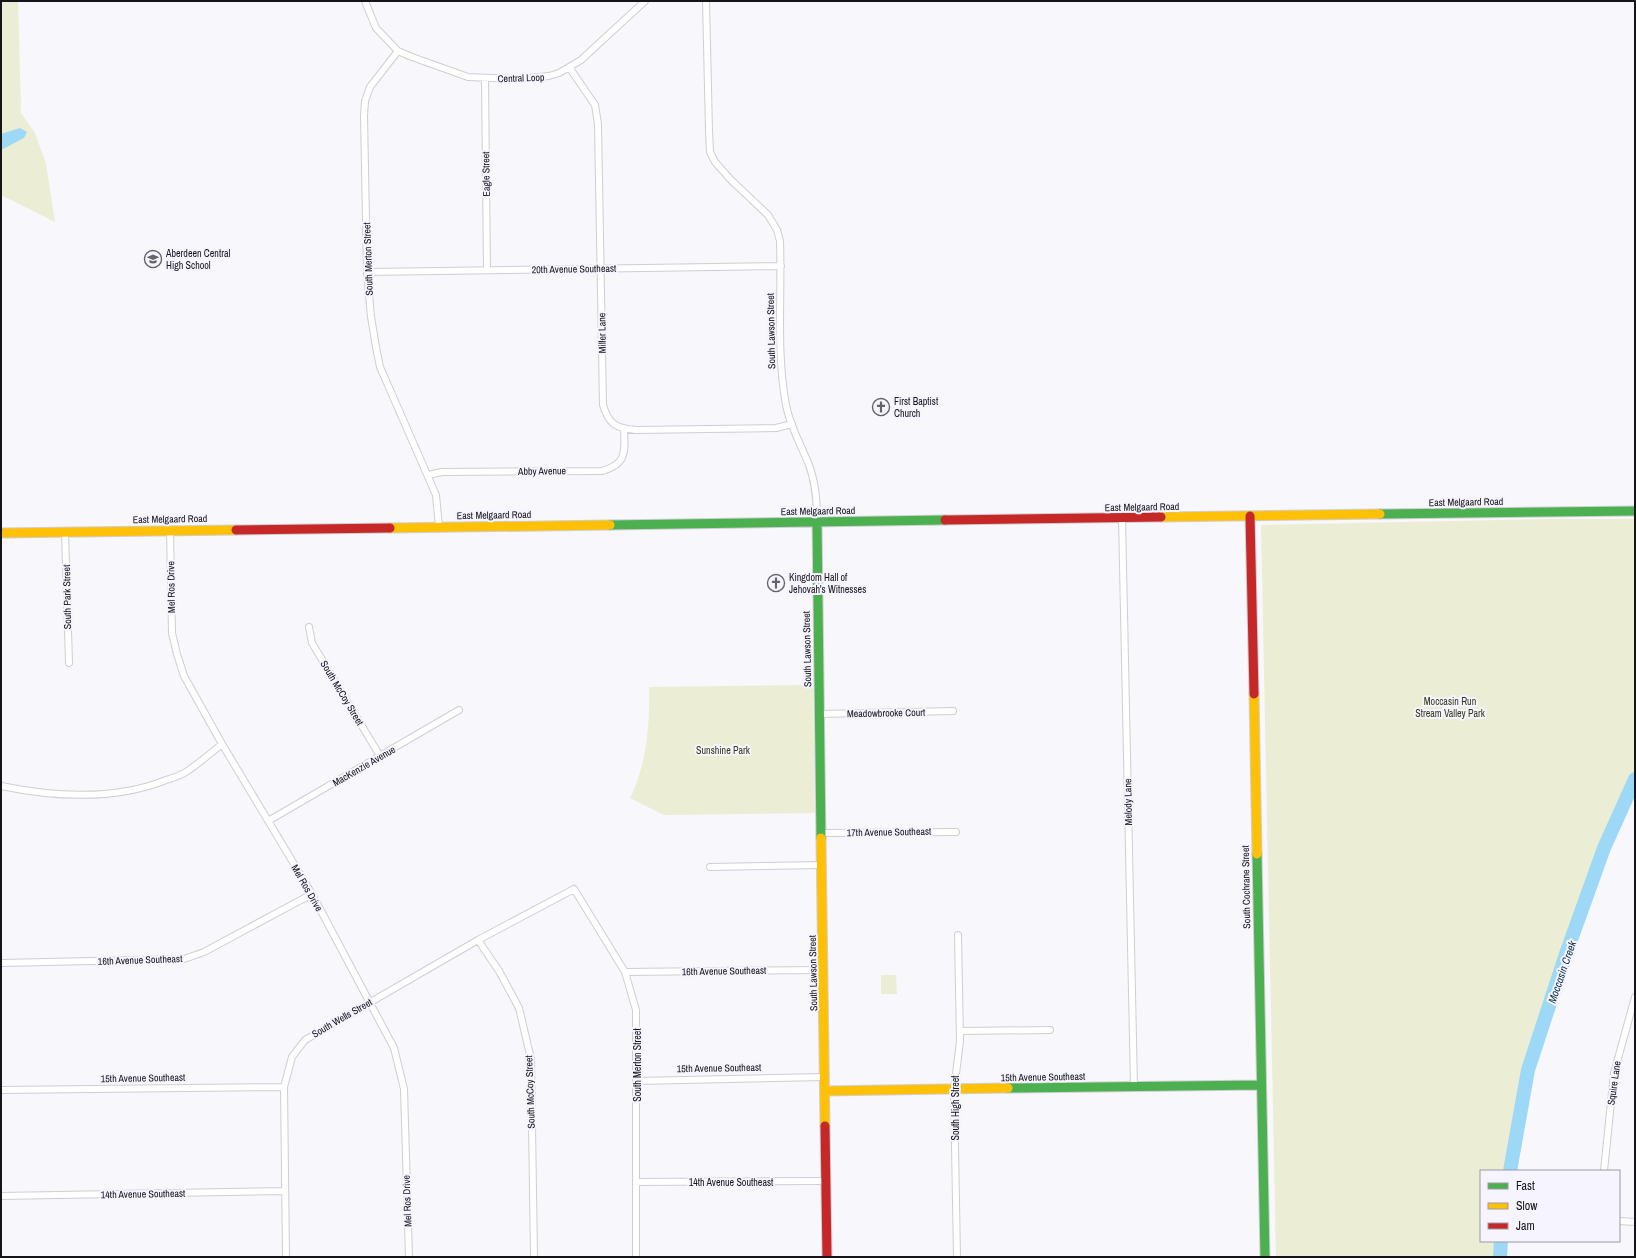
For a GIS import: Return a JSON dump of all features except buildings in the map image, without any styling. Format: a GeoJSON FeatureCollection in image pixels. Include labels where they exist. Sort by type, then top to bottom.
{"type":"FeatureCollection","features":[{"type":"Feature","properties":{"kind":"street"},"geometry":{"type":"LineString","coordinates":[[365,1],[376,28],[398,51]]}},
{"type":"Feature","properties":{"kind":"street","name":"Central Loop"},"geometry":{"type":"LineString","coordinates":[[398,51],[448,71],[468,77],[485,79],[518,79],[549,76],[581,60],[645,1]]}},
{"type":"Feature","properties":{"kind":"street","name":"South Lawson Street"},"geometry":{"type":"LineString","coordinates":[[706,1],[708,131],[710,152],[720,169],[741,191],[763,209],[773,222],[780,241],[782,367],[787,408],[809,466],[815,486],[817,502],[827,1257]]}},
{"type":"Feature","properties":{"kind":"street","name":"South Merton Street"},"geometry":{"type":"LineString","coordinates":[[398,51],[370,87],[365,101],[367,272],[371,317],[380,367],[436,495],[439,527]]}},
{"type":"Feature","properties":{"kind":"street","name":"Miller Lane"},"geometry":{"type":"LineString","coordinates":[[569,67],[595,105],[597,113],[603,405],[607,417],[616,426],[624,429]]}},
{"type":"Feature","properties":{"kind":"street","name":"Eagle Street"},"geometry":{"type":"LineString","coordinates":[[485,79],[487,270]]}},
{"type":"Feature","properties":{"kind":"street","name":"20th Avenue Southeast"},"geometry":{"type":"LineString","coordinates":[[367,272],[781,266]]}},
{"type":"Feature","properties":{"kind":"street"},"geometry":{"type":"LineString","coordinates":[[624,429],[776,428],[792,424]]}},
{"type":"Feature","properties":{"kind":"street","name":"Abby Avenue"},"geometry":{"type":"LineString","coordinates":[[428,475],[442,472],[602,471],[611,468],[621,461],[623,456],[624,429]]}},
{"type":"Feature","properties":{"kind":"street","name":"East Melgaard Road"},"geometry":{"type":"LineString","coordinates":[[1,533],[1635,511]]}},
{"type":"Feature","properties":{"kind":"street","name":"South Cochrane Street"},"geometry":{"type":"LineString","coordinates":[[1250,516],[1265,1257]]}},
{"type":"Feature","properties":{"kind":"street","name":"Melody Lane"},"geometry":{"type":"LineString","coordinates":[[1122,518],[1134,1087]]}},
{"type":"Feature","properties":{"kind":"street","name":"Mel Ros Drive"},"geometry":{"type":"LineString","coordinates":[[170,530],[171,620],[177,654],[184,676],[222,744],[312,894],[394,1048],[404,1089],[409,1257]]}},
{"type":"Feature","properties":{"kind":"street","name":"South Park Street"},"geometry":{"type":"LineString","coordinates":[[65,532],[69,663]]}},
{"type":"Feature","properties":{"kind":"street","name":"South McCoy Street"},"geometry":{"type":"LineString","coordinates":[[309,627],[312,643],[380,756]]}},
{"type":"Feature","properties":{"kind":"street","name":"MacKenzie Avenue"},"geometry":{"type":"LineString","coordinates":[[268,821],[459,710]]}},
{"type":"Feature","properties":{"kind":"street","name":"Meadowbrooke Court"},"geometry":{"type":"LineString","coordinates":[[819,714],[953,712]]}},
{"type":"Feature","properties":{"kind":"street"},"geometry":{"type":"LineString","coordinates":[[1,786],[31,792],[70,795],[130,791],[149,787],[185,773],[222,744]]}},
{"type":"Feature","properties":{"kind":"street","name":"17th Avenue Southeast"},"geometry":{"type":"LineString","coordinates":[[822,833],[956,832]]}},
{"type":"Feature","properties":{"kind":"street"},"geometry":{"type":"LineString","coordinates":[[710,867],[822,865]]}},
{"type":"Feature","properties":{"kind":"street","name":"South Merton Street"},"geometry":{"type":"LineString","coordinates":[[574,889],[625,972],[636,1010],[636,1257]]}},
{"type":"Feature","properties":{"kind":"street","name":"South Wells Street"},"geometry":{"type":"LineString","coordinates":[[286,1257],[284,1087],[292,1057],[305,1040],[478,940],[574,889]]}},
{"type":"Feature","properties":{"kind":"street","name":"16th Avenue Southeast"},"geometry":{"type":"LineString","coordinates":[[1,963],[184,960],[204,952],[312,894]]}},
{"type":"Feature","properties":{"kind":"street","name":"South High Street"},"geometry":{"type":"LineString","coordinates":[[957,1257],[954,1090],[960,1031],[958,935]]}},
{"type":"Feature","properties":{"kind":"street","name":"South McCoy Street"},"geometry":{"type":"LineString","coordinates":[[478,940],[499,971],[519,1008],[531,1059],[534,1257]]}},
{"type":"Feature","properties":{"kind":"street","name":"16th Avenue Southeast"},"geometry":{"type":"LineString","coordinates":[[625,972],[824,970]]}},
{"type":"Feature","properties":{"kind":"street","name":"Squire Lane"},"geometry":{"type":"LineString","coordinates":[[1604,1170],[1614,1073],[1635,997]]}},
{"type":"Feature","properties":{"kind":"street"},"geometry":{"type":"LineString","coordinates":[[960,1031],[1050,1030]]}},
{"type":"Feature","properties":{"kind":"street","name":"15th Avenue Southeast"},"geometry":{"type":"LineString","coordinates":[[637,1081],[825,1077]]}},
{"type":"Feature","properties":{"kind":"street","name":"15th Avenue Southeast"},"geometry":{"type":"LineString","coordinates":[[825,1091],[1261,1085]]}},
{"type":"Feature","properties":{"kind":"street","name":"15th Avenue Southeast"},"geometry":{"type":"LineString","coordinates":[[1,1090],[284,1087]]}},
{"type":"Feature","properties":{"kind":"street","name":"14th Avenue Southeast"},"geometry":{"type":"LineString","coordinates":[[636,1182],[826,1181]]}},
{"type":"Feature","properties":{"kind":"street","name":"14th Avenue Southeast"},"geometry":{"type":"LineString","coordinates":[[1,1196],[285,1191]]}},
{"type":"Feature","properties":{"kind":"street"},"geometry":{"type":"LineString","coordinates":[[1620,1221],[1635,1222]]}},
{"type":"Feature","properties":{"kind":"green space"},"geometry":{"type":"Polygon","coordinates":[[[1,1],[18,1],[21,113],[35,133],[46,164],[55,222],[1,195],[1,1]]]}},
{"type":"Feature","properties":{"kind":"green space","name":"Moccasin Run Stream Valley Park"},"geometry":{"type":"Polygon","coordinates":[[[1551,519],[1635,519],[1635,779],[1604,848],[1567,951],[1528,1070],[1510,1170],[1480,1170],[1480,1242],[1501,1242],[1500,1257],[1276,1257],[1261,525],[1551,519]]]}},
{"type":"Feature","properties":{"kind":"green space","name":"Sunshine Park"},"geometry":{"type":"Polygon","coordinates":[[[813,685],[815,813],[664,815],[630,798],[636,785],[644,758],[649,715],[649,687],[813,685]]]}},
{"type":"Feature","properties":{"kind":"green space"},"geometry":{"type":"Polygon","coordinates":[[[881,975],[896,975],[897,994],[881,994],[881,975]]]}},
{"type":"Feature","properties":{"kind":"water"},"geometry":{"type":"Polygon","coordinates":[[[20,128],[27,132],[24,138],[1,150],[1,134],[20,128]]]}},
{"type":"Feature","properties":{"kind":"waterway","name":"Moccasin Creek"},"geometry":{"type":"LineString","coordinates":[[1510,1170],[1528,1070],[1567,951],[1604,848],[1635,779]]}},
{"type":"Feature","properties":{"kind":"waterway","name":"Moccasin Creek"},"geometry":{"type":"LineString","coordinates":[[1500,1257],[1501,1242]]}},
{"type":"Feature","properties":{"kind":"traffic: fast"},"geometry":{"type":"LineString","coordinates":[[1380,514],[1635,511]]}},
{"type":"Feature","properties":{"kind":"traffic: fast"},"geometry":{"type":"LineString","coordinates":[[610,525],[945,520]]}},
{"type":"Feature","properties":{"kind":"traffic: fast"},"geometry":{"type":"LineString","coordinates":[[817,522],[821,838]]}},
{"type":"Feature","properties":{"kind":"traffic: fast"},"geometry":{"type":"LineString","coordinates":[[1257,854],[1265,1257]]}},
{"type":"Feature","properties":{"kind":"traffic: fast"},"geometry":{"type":"LineString","coordinates":[[1008,1088],[1261,1085]]}},
{"type":"Feature","properties":{"kind":"traffic: slow"},"geometry":{"type":"LineString","coordinates":[[1161,517],[1380,514]]}},
{"type":"Feature","properties":{"kind":"traffic: slow"},"geometry":{"type":"LineString","coordinates":[[390,528],[610,525]]}},
{"type":"Feature","properties":{"kind":"traffic: slow"},"geometry":{"type":"LineString","coordinates":[[1,533],[236,530]]}},
{"type":"Feature","properties":{"kind":"traffic: slow"},"geometry":{"type":"LineString","coordinates":[[1254,694],[1257,854]]}},
{"type":"Feature","properties":{"kind":"traffic: slow"},"geometry":{"type":"LineString","coordinates":[[821,838],[825,1126]]}},
{"type":"Feature","properties":{"kind":"traffic: slow"},"geometry":{"type":"LineString","coordinates":[[825,1091],[1008,1088]]}},
{"type":"Feature","properties":{"kind":"traffic: jam"},"geometry":{"type":"LineString","coordinates":[[1250,516],[1254,694]]}},
{"type":"Feature","properties":{"kind":"traffic: jam"},"geometry":{"type":"LineString","coordinates":[[945,520],[1161,517]]}},
{"type":"Feature","properties":{"kind":"traffic: jam"},"geometry":{"type":"LineString","coordinates":[[236,530],[390,528]]}},
{"type":"Feature","properties":{"kind":"traffic: jam"},"geometry":{"type":"LineString","coordinates":[[825,1126],[827,1257]]}},
{"type":"Feature","properties":{"kind":"place","name":"Aberdeen Central High School"},"geometry":{"type":"Point","coordinates":[153,259]}},
{"type":"Feature","properties":{"kind":"place","name":"First Baptist Church"},"geometry":{"type":"Point","coordinates":[881,407]}},
{"type":"Feature","properties":{"kind":"place","name":"Kingdom Hall of Jehovah's Witnesses"},"geometry":{"type":"Point","coordinates":[776,583]}}]}
